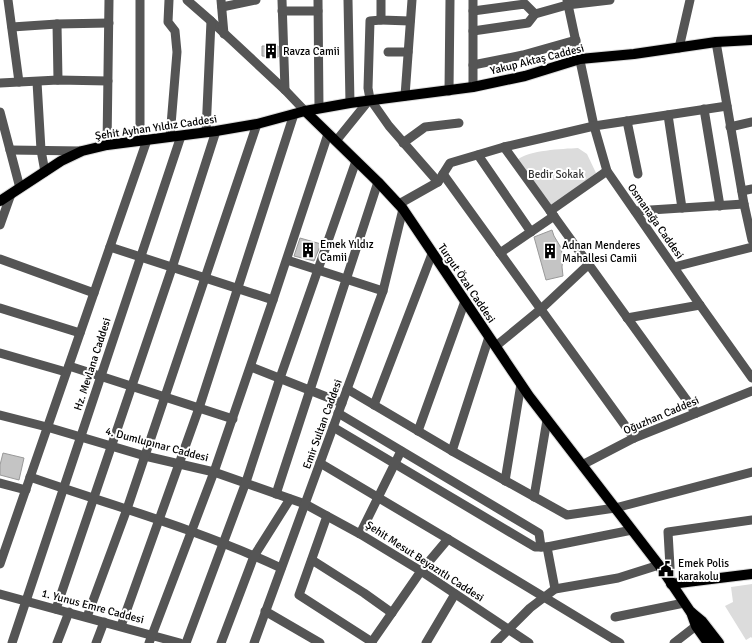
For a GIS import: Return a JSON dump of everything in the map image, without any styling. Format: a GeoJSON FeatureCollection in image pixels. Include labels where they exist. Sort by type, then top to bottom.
{"type":"FeatureCollection","features":[{"type":"Feature","properties":{"kind":"main road","name":"Yakup Aktaş Caddesi"},"geometry":{"type":"LineString","coordinates":[[304,111],[370,99],[473,87],[526,76],[580,59],[679,48],[716,42],[752,40]]}},
{"type":"Feature","properties":{"kind":"main road","name":"Şehit Ayhan Yıldız Caddesi"},"geometry":{"type":"LineString","coordinates":[[0,200],[62,161],[82,151],[107,145],[216,131],[257,124],[304,111]]}},
{"type":"Feature","properties":{"kind":"main road","name":"Turgut Özal Caddesi"},"geometry":{"type":"LineString","coordinates":[[304,111],[378,182],[401,207],[547,420],[659,565],[699,623],[720,643]]}},
{"type":"Feature","properties":{"kind":"main road"},"geometry":{"type":"LineString","coordinates":[[671,584],[752,574]]}},
{"type":"Feature","properties":{"kind":"main road","name":"Turgut Özal Caddesi"},"geometry":{"type":"LineString","coordinates":[[699,623],[708,643]]}},
{"type":"Feature","properties":{"kind":"street"},"geometry":{"type":"LineString","coordinates":[[8,0],[19,82]]}},
{"type":"Feature","properties":{"kind":"street"},"geometry":{"type":"LineString","coordinates":[[107,145],[109,0]]}},
{"type":"Feature","properties":{"kind":"street"},"geometry":{"type":"LineString","coordinates":[[1,559],[110,248],[143,141],[140,0]]}},
{"type":"Feature","properties":{"kind":"street","name":"Hz. Mevlana Caddesi"},"geometry":{"type":"LineString","coordinates":[[12,643],[100,376],[141,258],[176,136],[177,52],[175,31],[168,22],[168,0]]}},
{"type":"Feature","properties":{"kind":"street","name":"Turgut Özal Caddesi"},"geometry":{"type":"LineString","coordinates":[[187,0],[285,90],[304,111]]}},
{"type":"Feature","properties":{"kind":"street"},"geometry":{"type":"LineString","coordinates":[[224,34],[222,3],[256,0]]}},
{"type":"Feature","properties":{"kind":"street"},"geometry":{"type":"LineString","coordinates":[[282,0],[285,90]]}},
{"type":"Feature","properties":{"kind":"street"},"geometry":{"type":"LineString","coordinates":[[318,0],[319,108]]}},
{"type":"Feature","properties":{"kind":"street"},"geometry":{"type":"LineString","coordinates":[[348,0],[350,102]]}},
{"type":"Feature","properties":{"kind":"street"},"geometry":{"type":"LineString","coordinates":[[381,0],[381,20]]}},
{"type":"Feature","properties":{"kind":"street"},"geometry":{"type":"LineString","coordinates":[[405,96],[412,0]]}},
{"type":"Feature","properties":{"kind":"street"},"geometry":{"type":"LineString","coordinates":[[449,91],[450,0]]}},
{"type":"Feature","properties":{"kind":"street"},"geometry":{"type":"LineString","coordinates":[[473,0],[473,87]]}},
{"type":"Feature","properties":{"kind":"street"},"geometry":{"type":"LineString","coordinates":[[473,31],[528,23],[535,14],[567,3],[610,0]]}},
{"type":"Feature","properties":{"kind":"street"},"geometry":{"type":"LineString","coordinates":[[679,48],[690,0]]}},
{"type":"Feature","properties":{"kind":"street","name":"Osmanağa Caddesi"},"geometry":{"type":"LineString","coordinates":[[567,3],[594,126],[607,171],[752,378]]}},
{"type":"Feature","properties":{"kind":"street"},"geometry":{"type":"LineString","coordinates":[[473,10],[525,4],[535,14]]}},
{"type":"Feature","properties":{"kind":"street"},"geometry":{"type":"LineString","coordinates":[[282,11],[318,11]]}},
{"type":"Feature","properties":{"kind":"street"},"geometry":{"type":"LineString","coordinates":[[410,22],[381,20],[370,21],[368,88],[370,99],[388,126],[403,143],[441,178],[500,253],[634,438]]}},
{"type":"Feature","properties":{"kind":"street"},"geometry":{"type":"LineString","coordinates":[[206,132],[211,21]]}},
{"type":"Feature","properties":{"kind":"street"},"geometry":{"type":"LineString","coordinates":[[12,27],[109,23]]}},
{"type":"Feature","properties":{"kind":"street"},"geometry":{"type":"LineString","coordinates":[[57,24],[58,80]]}},
{"type":"Feature","properties":{"kind":"street"},"geometry":{"type":"LineString","coordinates":[[473,65],[523,55],[576,40]]}},
{"type":"Feature","properties":{"kind":"street"},"geometry":{"type":"LineString","coordinates":[[716,42],[730,127],[752,240]]}},
{"type":"Feature","properties":{"kind":"street"},"geometry":{"type":"LineString","coordinates":[[388,52],[408,52]]}},
{"type":"Feature","properties":{"kind":"street"},"geometry":{"type":"LineString","coordinates":[[0,83],[58,80],[108,81]]}},
{"type":"Feature","properties":{"kind":"street"},"geometry":{"type":"LineString","coordinates":[[37,82],[45,172]]}},
{"type":"Feature","properties":{"kind":"street"},"geometry":{"type":"LineString","coordinates":[[336,141],[370,99]]}},
{"type":"Feature","properties":{"kind":"street"},"geometry":{"type":"LineString","coordinates":[[401,207],[441,178],[450,163],[504,147],[594,126],[727,106]]}},
{"type":"Feature","properties":{"kind":"street"},"geometry":{"type":"LineString","coordinates":[[704,109],[720,206]]}},
{"type":"Feature","properties":{"kind":"street"},"geometry":{"type":"LineString","coordinates":[[0,112],[20,188]]}},
{"type":"Feature","properties":{"kind":"street"},"geometry":{"type":"LineString","coordinates":[[121,626],[199,408],[294,114]]}},
{"type":"Feature","properties":{"kind":"street"},"geometry":{"type":"LineString","coordinates":[[668,115],[682,208]]}},
{"type":"Feature","properties":{"kind":"street"},"geometry":{"type":"LineString","coordinates":[[628,121],[638,174]]}},
{"type":"Feature","properties":{"kind":"street"},"geometry":{"type":"LineString","coordinates":[[730,127],[752,122]]}},
{"type":"Feature","properties":{"kind":"street"},"geometry":{"type":"LineString","coordinates":[[403,143],[425,126],[459,123]]}},
{"type":"Feature","properties":{"kind":"street"},"geometry":{"type":"LineString","coordinates":[[87,617],[127,509],[257,124]]}},
{"type":"Feature","properties":{"kind":"street"},"geometry":{"type":"LineString","coordinates":[[56,609],[172,268],[216,131]]}},
{"type":"Feature","properties":{"kind":"street"},"geometry":{"type":"LineString","coordinates":[[150,639],[193,531],[214,472],[251,367],[328,134]]}},
{"type":"Feature","properties":{"kind":"street"},"geometry":{"type":"LineString","coordinates":[[504,147],[696,413]]}},
{"type":"Feature","properties":{"kind":"street"},"geometry":{"type":"LineString","coordinates":[[10,150],[82,151]]}},
{"type":"Feature","properties":{"kind":"street"},"geometry":{"type":"LineString","coordinates":[[478,155],[531,232]]}},
{"type":"Feature","properties":{"kind":"street"},"geometry":{"type":"LineString","coordinates":[[186,643],[246,482],[280,378],[356,161]]}},
{"type":"Feature","properties":{"kind":"street"},"geometry":{"type":"LineString","coordinates":[[500,253],[531,232],[607,171]]}},
{"type":"Feature","properties":{"kind":"street"},"geometry":{"type":"LineString","coordinates":[[276,494],[378,182]]}},
{"type":"Feature","properties":{"kind":"street"},"geometry":{"type":"LineString","coordinates":[[742,191],[752,189]]}},
{"type":"Feature","properties":{"kind":"street"},"geometry":{"type":"LineString","coordinates":[[0,225],[11,194]]}},
{"type":"Feature","properties":{"kind":"street"},"geometry":{"type":"LineString","coordinates":[[635,211],[744,204]]}},
{"type":"Feature","properties":{"kind":"street","name":"Emir Sultan Caddesi"},"geometry":{"type":"LineString","coordinates":[[255,642],[384,291],[401,207]]}},
{"type":"Feature","properties":{"kind":"street"},"geometry":{"type":"LineString","coordinates":[[674,268],[752,247]]}},
{"type":"Feature","properties":{"kind":"street"},"geometry":{"type":"LineString","coordinates":[[110,248],[273,300]]}},
{"type":"Feature","properties":{"kind":"street"},"geometry":{"type":"LineString","coordinates":[[374,405],[432,254]]}},
{"type":"Feature","properties":{"kind":"street"},"geometry":{"type":"LineString","coordinates":[[0,259],[94,293]]}},
{"type":"Feature","properties":{"kind":"street"},"geometry":{"type":"LineString","coordinates":[[287,260],[384,291]]}},
{"type":"Feature","properties":{"kind":"street"},"geometry":{"type":"LineString","coordinates":[[496,346],[541,309],[589,264]]}},
{"type":"Feature","properties":{"kind":"street"},"geometry":{"type":"LineString","coordinates":[[418,432],[465,301]]}},
{"type":"Feature","properties":{"kind":"street"},"geometry":{"type":"LineString","coordinates":[[627,318],[700,304]]}},
{"type":"Feature","properties":{"kind":"street"},"geometry":{"type":"LineString","coordinates":[[0,308],[80,333]]}},
{"type":"Feature","properties":{"kind":"street"},"geometry":{"type":"LineString","coordinates":[[452,451],[489,337]]}},
{"type":"Feature","properties":{"kind":"street"},"geometry":{"type":"LineString","coordinates":[[0,353],[100,376],[232,419]]}},
{"type":"Feature","properties":{"kind":"street"},"geometry":{"type":"LineString","coordinates":[[251,367],[342,404]]}},
{"type":"Feature","properties":{"kind":"street"},"geometry":{"type":"LineString","coordinates":[[505,481],[521,384]]}},
{"type":"Feature","properties":{"kind":"street"},"geometry":{"type":"LineString","coordinates":[[347,389],[418,432],[567,515],[615,508],[752,472]]}},
{"type":"Feature","properties":{"kind":"street","name":"Oğuzhan Caddesi"},"geometry":{"type":"LineString","coordinates":[[582,465],[634,438],[752,391]]}},
{"type":"Feature","properties":{"kind":"street"},"geometry":{"type":"LineString","coordinates":[[338,413],[539,533],[555,590]]}},
{"type":"Feature","properties":{"kind":"street","name":"4. Dumlupınar Caddesi"},"geometry":{"type":"LineString","coordinates":[[0,415],[47,427],[145,456],[214,472],[305,504]]}},
{"type":"Feature","properties":{"kind":"street"},"geometry":{"type":"LineString","coordinates":[[534,497],[547,420]]}},
{"type":"Feature","properties":{"kind":"street"},"geometry":{"type":"LineString","coordinates":[[333,427],[535,547],[544,547],[632,530]]}},
{"type":"Feature","properties":{"kind":"street"},"geometry":{"type":"LineString","coordinates":[[360,534],[401,451]]}},
{"type":"Feature","properties":{"kind":"street"},"geometry":{"type":"LineString","coordinates":[[320,463],[620,643]]}},
{"type":"Feature","properties":{"kind":"street"},"geometry":{"type":"LineString","coordinates":[[30,477],[193,531],[281,568]]}},
{"type":"Feature","properties":{"kind":"street"},"geometry":{"type":"LineString","coordinates":[[0,483],[26,490]]}},
{"type":"Feature","properties":{"kind":"street"},"geometry":{"type":"LineString","coordinates":[[221,643],[254,556],[290,498]]}},
{"type":"Feature","properties":{"kind":"street","name":"Şehit Mesut Beyazıtlı Caddesi"},"geometry":{"type":"LineString","coordinates":[[305,504],[360,534],[421,571],[507,630],[529,643]]}},
{"type":"Feature","properties":{"kind":"street"},"geometry":{"type":"LineString","coordinates":[[327,516],[299,595],[372,643],[421,571],[448,539]]}},
{"type":"Feature","properties":{"kind":"street"},"geometry":{"type":"LineString","coordinates":[[671,584],[668,532],[752,520]]}},
{"type":"Feature","properties":{"kind":"street"},"geometry":{"type":"LineString","coordinates":[[312,560],[364,593],[392,613]]}},
{"type":"Feature","properties":{"kind":"street"},"geometry":{"type":"LineString","coordinates":[[495,643],[530,608],[555,590],[618,578],[659,565]]}},
{"type":"Feature","properties":{"kind":"street","name":"1. Yunus Emre Caddesi"},"geometry":{"type":"LineString","coordinates":[[0,594],[121,626],[150,639],[180,643]]}},
{"type":"Feature","properties":{"kind":"street"},"geometry":{"type":"LineString","coordinates":[[426,643],[455,594]]}},
{"type":"Feature","properties":{"kind":"street"},"geometry":{"type":"LineString","coordinates":[[615,617],[687,607]]}},
{"type":"Feature","properties":{"kind":"street"},"geometry":{"type":"LineString","coordinates":[[266,611],[320,643]]}},
{"type":"Feature","properties":{"kind":"street"},"geometry":{"type":"LineString","coordinates":[[57,643],[69,612]]}},
{"type":"Feature","properties":{"kind":"street"},"geometry":{"type":"LineString","coordinates":[[96,643],[104,622]]}},
{"type":"Feature","properties":{"kind":"street"},"geometry":{"type":"LineString","coordinates":[[674,643],[699,623]]}},
{"type":"Feature","properties":{"kind":"green space","name":"Bedir Sokak"},"geometry":{"type":"Polygon","coordinates":[[[578,148],[587,154],[596,173],[550,207],[517,160],[537,152],[578,148]]]}},
{"type":"Feature","properties":{"kind":"green space"},"geometry":{"type":"Polygon","coordinates":[[[752,584],[752,638],[751,637],[746,640],[725,606],[733,602],[731,587],[752,584]]]}},
{"type":"Feature","properties":{"kind":"building","name":"Ravza Camii"},"geometry":{"type":"Polygon","coordinates":[[[262,46],[278,46],[278,57],[262,56],[262,46]]]}},
{"type":"Feature","properties":{"kind":"building","name":"Adnan Menderes Mahallesi Camii"},"geometry":{"type":"Polygon","coordinates":[[[552,230],[563,256],[563,276],[546,280],[534,237],[552,230]]]}},
{"type":"Feature","properties":{"kind":"building","name":"Emek Yıldız Camii"},"geometry":{"type":"Polygon","coordinates":[[[300,238],[321,244],[314,261],[294,256],[300,238]]]}},
{"type":"Feature","properties":{"kind":"building"},"geometry":{"type":"Polygon","coordinates":[[[3,453],[24,458],[19,480],[0,475],[0,465],[3,453]]]}},
{"type":"Feature","properties":{"kind":"place","name":"Ravza Camii"},"geometry":{"type":"Point","coordinates":[271,51]}},
{"type":"Feature","properties":{"kind":"place","name":"Emek Yıldız Camii"},"geometry":{"type":"Point","coordinates":[308,250]}},
{"type":"Feature","properties":{"kind":"place","name":"Adnan Menderes Mahallesi Camii"},"geometry":{"type":"Point","coordinates":[550,251]}},
{"type":"Feature","properties":{"kind":"place","name":"Emek Polis karakolu"},"geometry":{"type":"Point","coordinates":[666,569]}}]}
